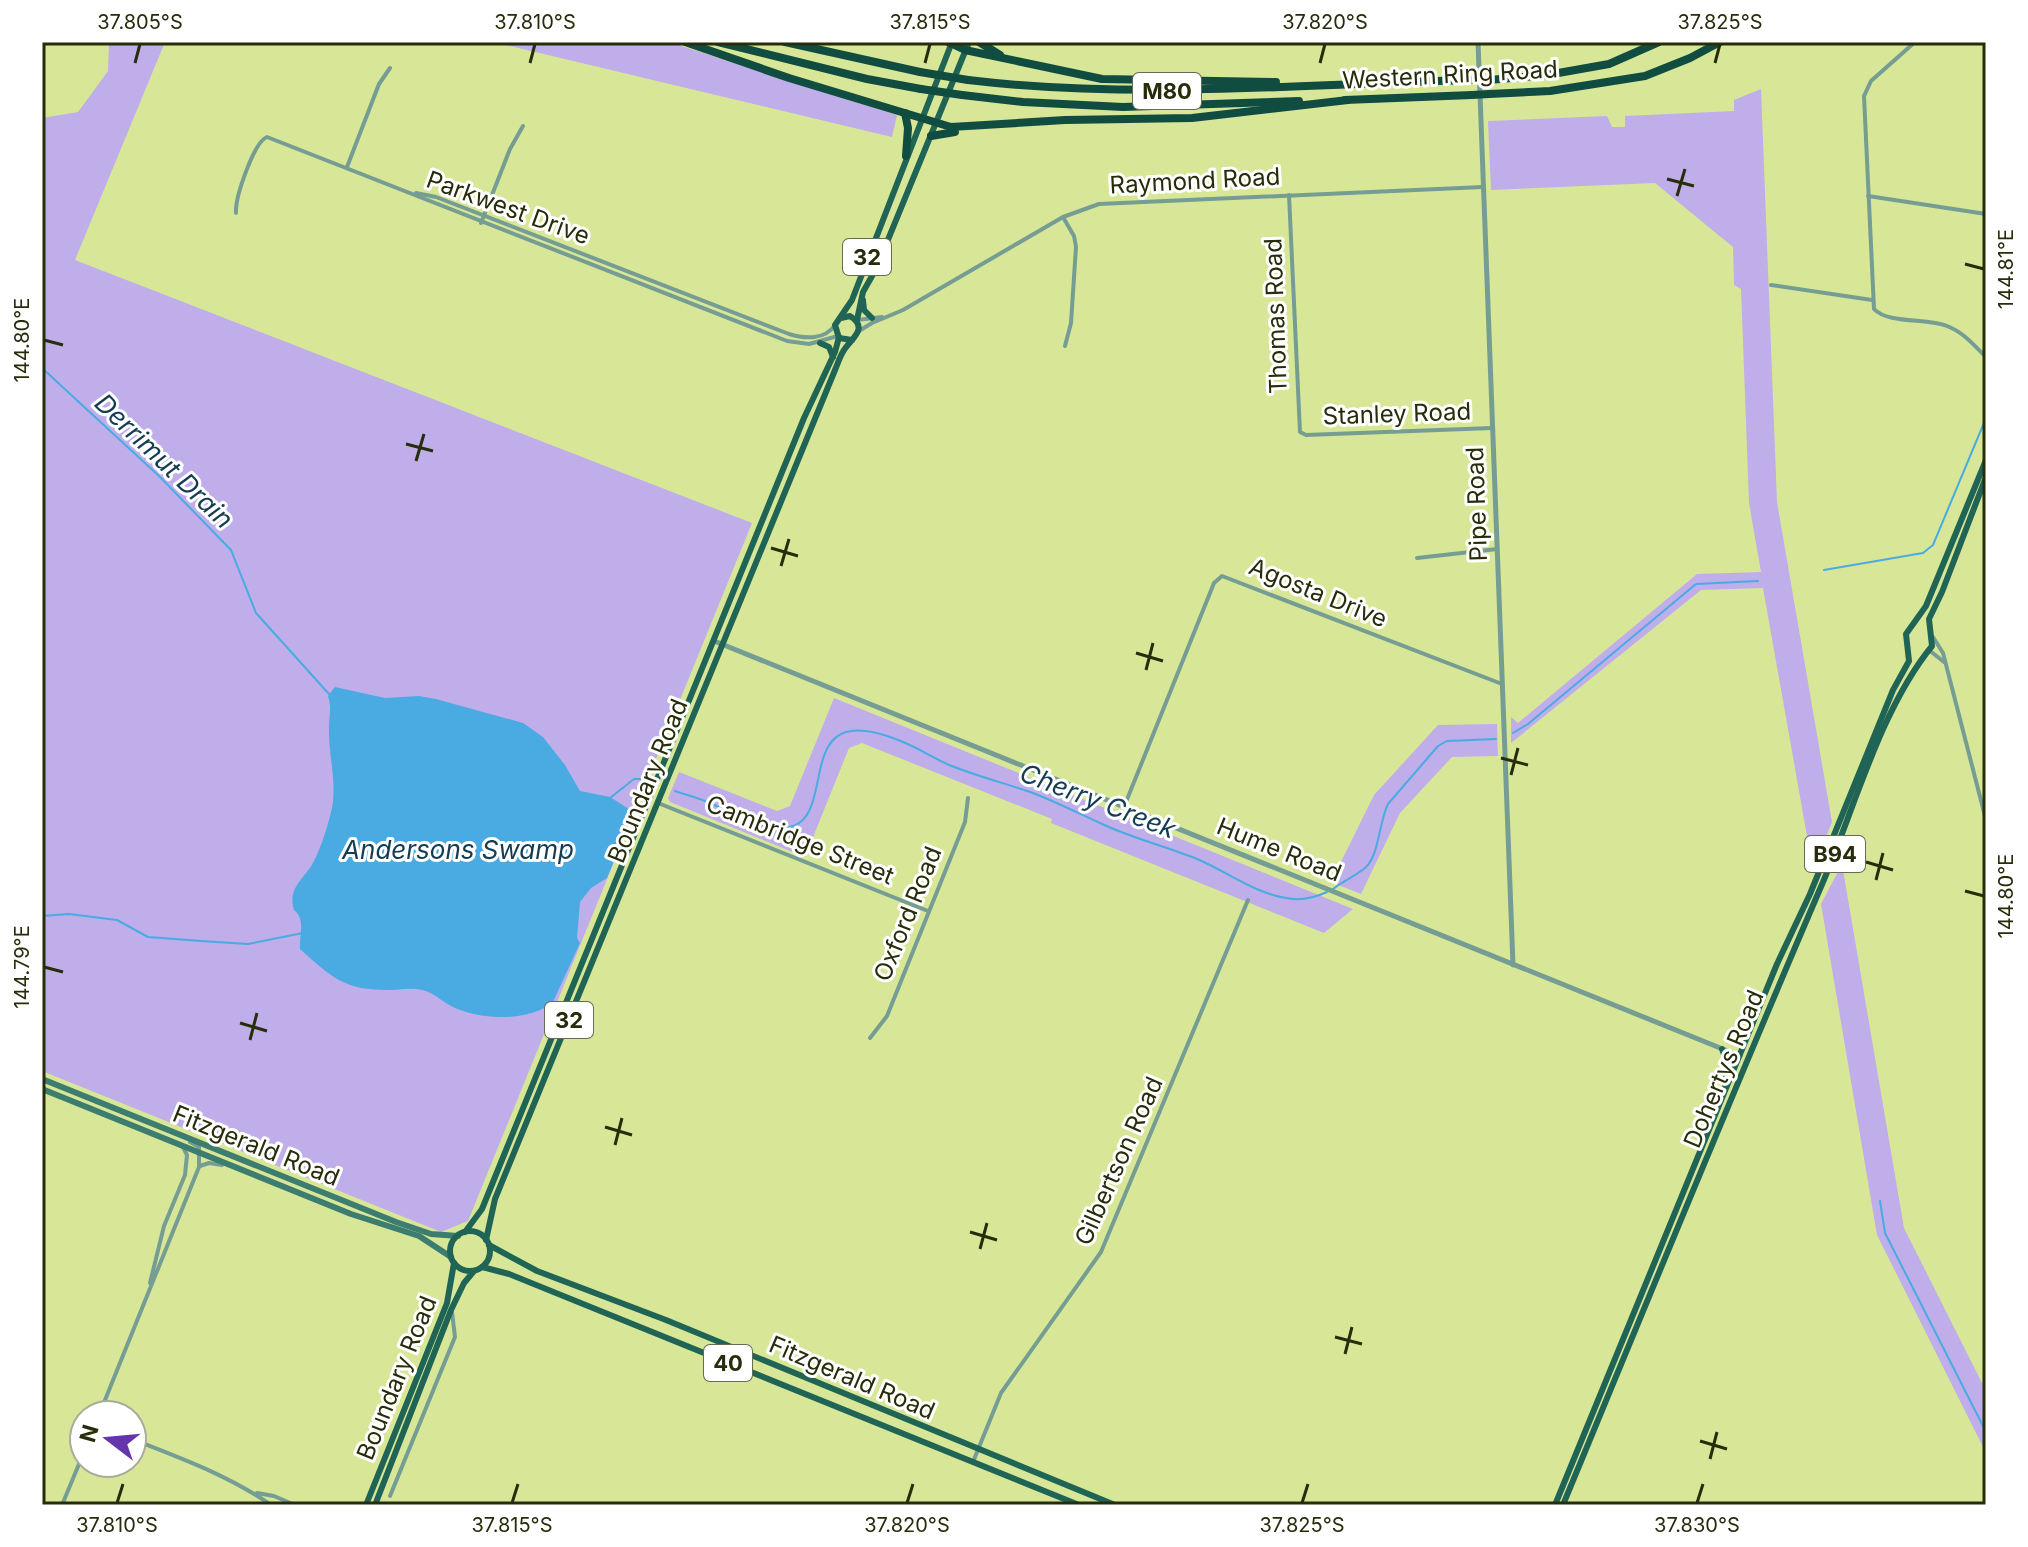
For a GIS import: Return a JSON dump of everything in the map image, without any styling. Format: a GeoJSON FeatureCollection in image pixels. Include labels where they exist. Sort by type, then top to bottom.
{"type":"FeatureCollection","features":[{"type":"Feature","properties":{"kind":"highway"},"geometry":{"type":"LineString","coordinates":[[685,42],[789,78],[951,127],[1065,120],[1192,118],[1348,100]]}},
{"type":"Feature","properties":{"kind":"highway","name":"Western Ring Road"},"geometry":{"type":"LineString","coordinates":[[718,42],[867,79],[921,89],[1036,103],[1123,107],[1550,91],[1613,81]]}},
{"type":"Feature","properties":{"kind":"highway","name":"Western Ring Road"},"geometry":{"type":"LineString","coordinates":[[785,42],[968,80],[1118,91],[1489,80],[1547,75],[1609,64]]}},
{"type":"Feature","properties":{"kind":"highway"},"geometry":{"type":"LineString","coordinates":[[979,42],[992,52],[1012,60]]}},
{"type":"Feature","properties":{"kind":"highway"},"geometry":{"type":"LineString","coordinates":[[1609,64],[1650,42]]}},
{"type":"Feature","properties":{"kind":"highway"},"geometry":{"type":"LineString","coordinates":[[1609,64],[1659,42]]}},
{"type":"Feature","properties":{"kind":"highway"},"geometry":{"type":"LineString","coordinates":[[1613,81],[1645,72],[1709,42]]}},
{"type":"Feature","properties":{"kind":"highway"},"geometry":{"type":"LineString","coordinates":[[1613,81],[1645,76],[1720,42]]}},
{"type":"Feature","properties":{"kind":"highway"},"geometry":{"type":"LineString","coordinates":[[950,43],[1102,79],[1328,84]]}},
{"type":"Feature","properties":{"kind":"highway"},"geometry":{"type":"LineString","coordinates":[[905,113],[908,128],[906,156]]}},
{"type":"Feature","properties":{"kind":"highway"},"geometry":{"type":"LineString","coordinates":[[931,136],[979,127]]}},
{"type":"Feature","properties":{"kind":"main road","name":"32"},"geometry":{"type":"LineString","coordinates":[[835,325],[852,300],[950,43]]}},
{"type":"Feature","properties":{"kind":"main road","name":"32"},"geometry":{"type":"LineString","coordinates":[[852,340],[859,331],[857,320],[863,292],[876,269],[967,46]]}},
{"type":"Feature","properties":{"kind":"main road"},"geometry":{"type":"LineString","coordinates":[[863,292],[864,310],[872,318]]}},
{"type":"Feature","properties":{"kind":"main road"},"geometry":{"type":"LineString","coordinates":[[841,318],[848,316],[857,320]]}},
{"type":"Feature","properties":{"kind":"main road"},"geometry":{"type":"LineString","coordinates":[[835,325],[838,337],[852,340]]}},
{"type":"Feature","properties":{"kind":"main road","name":"Boundary Road"},"geometry":{"type":"LineString","coordinates":[[462,1234],[482,1209],[815,392],[833,357],[838,337]]}},
{"type":"Feature","properties":{"kind":"main road","name":"Boundary Road"},"geometry":{"type":"LineString","coordinates":[[487,1242],[495,1199],[839,360],[852,340]]}},
{"type":"Feature","properties":{"kind":"main road"},"geometry":{"type":"LineString","coordinates":[[820,343],[829,347],[833,357]]}},
{"type":"Feature","properties":{"kind":"main road","name":"B94"},"geometry":{"type":"LineString","coordinates":[[1908,649],[1905,638],[1926,606],[1986,460]]}},
{"type":"Feature","properties":{"kind":"main road","name":"B94"},"geometry":{"type":"LineString","coordinates":[[1928,651],[1931,634],[1929,619],[1986,477]]}},
{"type":"Feature","properties":{"kind":"main road"},"geometry":{"type":"LineString","coordinates":[[1911,629],[1923,627],[1931,634]]}},
{"type":"Feature","properties":{"kind":"main road"},"geometry":{"type":"LineString","coordinates":[[1908,649],[1919,654],[1928,651]]}},
{"type":"Feature","properties":{"kind":"main road","name":"Dohertys Road"},"geometry":{"type":"LineString","coordinates":[[1563,1505],[1717,1112],[1744,1058],[1887,703],[1909,661],[1908,649]]}},
{"type":"Feature","properties":{"kind":"main road","name":"Dohertys Road"},"geometry":{"type":"LineString","coordinates":[[1624,1345],[1892,712],[1909,677],[1928,651]]}},
{"type":"Feature","properties":{"kind":"main road"},"geometry":{"type":"LineString","coordinates":[[649,799],[658,803]]}},
{"type":"Feature","properties":{"kind":"main road"},"geometry":{"type":"LineString","coordinates":[[1717,1112],[1728,1072],[1728,1060],[1722,1049]]}},
{"type":"Feature","properties":{"kind":"main road","name":"Fitzgerald Road"},"geometry":{"type":"LineString","coordinates":[[42,1079],[396,1222],[431,1234],[462,1234]]}},
{"type":"Feature","properties":{"kind":"main road","name":"Fitzgerald Road"},"geometry":{"type":"LineString","coordinates":[[42,1089],[351,1214],[419,1236],[436,1245],[453,1260]]}},
{"type":"Feature","properties":{"kind":"main road","name":"40"},"geometry":{"type":"LineString","coordinates":[[462,1234],[474,1232],[487,1242]]}},
{"type":"Feature","properties":{"kind":"main road"},"geometry":{"type":"LineString","coordinates":[[453,1260],[452,1243],[462,1234]]}},
{"type":"Feature","properties":{"kind":"main road"},"geometry":{"type":"LineString","coordinates":[[478,1269],[488,1260],[487,1242]]}},
{"type":"Feature","properties":{"kind":"main road","name":"Fitzgerald Road"},"geometry":{"type":"LineString","coordinates":[[487,1242],[537,1271],[732,1347],[1115,1505]]}},
{"type":"Feature","properties":{"kind":"main road","name":"Boundary Road"},"geometry":{"type":"LineString","coordinates":[[366,1505],[447,1303],[453,1260]]}},
{"type":"Feature","properties":{"kind":"main road","name":"40"},"geometry":{"type":"LineString","coordinates":[[453,1260],[463,1270],[478,1269]]}},
{"type":"Feature","properties":{"kind":"main road","name":"Boundary Road"},"geometry":{"type":"LineString","coordinates":[[375,1505],[451,1310],[464,1283],[478,1269]]}},
{"type":"Feature","properties":{"kind":"main road","name":"Fitzgerald Road"},"geometry":{"type":"LineString","coordinates":[[478,1269],[509,1274],[1079,1505]]}},
{"type":"Feature","properties":{"kind":"main road"},"geometry":{"type":"LineString","coordinates":[[726,1363],[732,1347]]}},
{"type":"Feature","properties":{"kind":"main road","name":"Dohertys Road"},"geometry":{"type":"LineString","coordinates":[[1555,1505],[1579,1458]]}},
{"type":"Feature","properties":{"kind":"street","name":"Pipe Road"},"geometry":{"type":"LineString","coordinates":[[1478,42],[1513,965]]}},
{"type":"Feature","properties":{"kind":"street"},"geometry":{"type":"LineString","coordinates":[[1915,42],[1866,88],[1874,309],[1879,315],[1945,325],[1964,335],[1986,357]]}},
{"type":"Feature","properties":{"kind":"street"},"geometry":{"type":"LineString","coordinates":[[347,167],[379,84],[390,68]]}},
{"type":"Feature","properties":{"kind":"street"},"geometry":{"type":"LineString","coordinates":[[481,223],[510,149],[523,126]]}},
{"type":"Feature","properties":{"kind":"street"},"geometry":{"type":"LineString","coordinates":[[236,213],[237,197],[264,137],[410,192]]}},
{"type":"Feature","properties":{"kind":"street","name":"Raymond Road"},"geometry":{"type":"LineString","coordinates":[[859,331],[1063,217],[1099,204],[1483,187]]}},
{"type":"Feature","properties":{"kind":"street","name":"Parkwest Drive"},"geometry":{"type":"LineString","coordinates":[[410,192],[436,197],[795,343],[820,343],[838,337]]}},
{"type":"Feature","properties":{"kind":"street","name":"Parkwest Drive"},"geometry":{"type":"LineString","coordinates":[[410,192],[481,223],[726,314],[802,337],[827,334],[835,325]]}},
{"type":"Feature","properties":{"kind":"street","name":"Thomas Road"},"geometry":{"type":"LineString","coordinates":[[1289,195],[1298,427],[1303,434]]}},
{"type":"Feature","properties":{"kind":"street"},"geometry":{"type":"LineString","coordinates":[[1868,196],[1986,214]]}},
{"type":"Feature","properties":{"kind":"street"},"geometry":{"type":"LineString","coordinates":[[1063,217],[1074,236],[1076,247],[1071,323],[1065,346]]}},
{"type":"Feature","properties":{"kind":"street"},"geometry":{"type":"LineString","coordinates":[[1771,285],[1872,300]]}},
{"type":"Feature","properties":{"kind":"street","name":"Raymond Road"},"geometry":{"type":"LineString","coordinates":[[857,320],[888,316]]}},
{"type":"Feature","properties":{"kind":"street","name":"Stanley Road"},"geometry":{"type":"LineString","coordinates":[[1303,434],[1492,428]]}},
{"type":"Feature","properties":{"kind":"street"},"geometry":{"type":"LineString","coordinates":[[1417,558],[1497,549]]}},
{"type":"Feature","properties":{"kind":"street","name":"Agosta Drive"},"geometry":{"type":"LineString","coordinates":[[1124,807],[1214,583],[1222,576],[1502,684]]}},
{"type":"Feature","properties":{"kind":"street"},"geometry":{"type":"LineString","coordinates":[[1931,634],[1941,648],[1986,820]]}},
{"type":"Feature","properties":{"kind":"street","name":"Hume Road"},"geometry":{"type":"LineString","coordinates":[[714,641],[1744,1058]]}},
{"type":"Feature","properties":{"kind":"street"},"geometry":{"type":"LineString","coordinates":[[1928,651],[1939,655],[1945,664]]}},
{"type":"Feature","properties":{"kind":"street","name":"Oxford Road"},"geometry":{"type":"LineString","coordinates":[[870,1038],[887,1016],[965,822],[968,798]]}},
{"type":"Feature","properties":{"kind":"street","name":"Cambridge Street"},"geometry":{"type":"LineString","coordinates":[[658,803],[928,911]]}},
{"type":"Feature","properties":{"kind":"street","name":"Gilbertson Road"},"geometry":{"type":"LineString","coordinates":[[973,1462],[1001,1393],[1101,1252],[1248,900]]}},
{"type":"Feature","properties":{"kind":"street"},"geometry":{"type":"LineString","coordinates":[[106,1399],[199,1167],[197,1145],[172,1132]]}},
{"type":"Feature","properties":{"kind":"street"},"geometry":{"type":"LineString","coordinates":[[147,1297],[164,1226],[185,1175],[187,1155],[182,1145]]}},
{"type":"Feature","properties":{"kind":"street"},"geometry":{"type":"LineString","coordinates":[[199,1167],[209,1163],[233,1166]]}},
{"type":"Feature","properties":{"kind":"street"},"geometry":{"type":"LineString","coordinates":[[164,1226],[175,1229]]}},
{"type":"Feature","properties":{"kind":"street","name":"Boundary Road"},"geometry":{"type":"LineString","coordinates":[[390,1496],[455,1337],[451,1310]]}},
{"type":"Feature","properties":{"kind":"street"},"geometry":{"type":"LineString","coordinates":[[148,1445],[227,1477],[271,1505]]}},
{"type":"Feature","properties":{"kind":"street","name":"Boundary Road"},"geometry":{"type":"LineString","coordinates":[[389,1469],[402,1467]]}},
{"type":"Feature","properties":{"kind":"street"},"geometry":{"type":"LineString","coordinates":[[62,1505],[73,1479]]}},
{"type":"Feature","properties":{"kind":"street"},"geometry":{"type":"LineString","coordinates":[[255,1493],[274,1496],[295,1505]]}},
{"type":"Feature","properties":{"kind":"shaded area"},"geometry":{"type":"Polygon","coordinates":[[[109,42],[165,42],[75,260],[752,523],[468,1221],[441,1232],[42,1071],[42,118],[78,112],[108,71],[109,42]]]}},
{"type":"Feature","properties":{"kind":"shaded area"},"geometry":{"type":"Polygon","coordinates":[[[493,42],[669,42],[897,115],[892,137],[493,42]]]}},
{"type":"Feature","properties":{"kind":"shaded area"},"geometry":{"type":"Polygon","coordinates":[[[1761,89],[1777,502],[1832,822],[1813,870],[1763,588],[1701,590],[1511,743],[1511,717],[1518,723],[1697,574],[1761,572],[1749,503],[1741,289],[1734,285],[1733,247],[1655,183],[1491,190],[1488,121],[1607,116],[1612,127],[1625,127],[1625,116],[1734,111],[1734,100],[1761,89]]]}},
{"type":"Feature","properties":{"kind":"shaded area"},"geometry":{"type":"Polygon","coordinates":[[[834,698],[1353,909],[1324,933],[862,743],[849,748],[805,857],[670,802],[668,798],[679,772],[777,811],[790,806],[834,698]]]}},
{"type":"Feature","properties":{"kind":"shaded area"},"geometry":{"type":"Polygon","coordinates":[[[1497,724],[1498,756],[1452,757],[1400,813],[1361,894],[1331,882],[1374,795],[1438,725],[1497,724]]]}},
{"type":"Feature","properties":{"kind":"shaded area"},"geometry":{"type":"Polygon","coordinates":[[[1842,864],[1904,1228],[1986,1391],[1986,1453],[1877,1235],[1821,904],[1842,864]]]}},
{"type":"Feature","properties":{"kind":"water","name":"Andersons Swamp"},"geometry":{"type":"Polygon","coordinates":[[[335,687],[385,698],[419,696],[436,699],[523,723],[543,737],[580,791],[610,797],[632,811],[607,878],[591,888],[580,902],[577,938],[580,943],[553,1002],[521,1016],[483,1016],[455,1008],[422,990],[371,989],[348,984],[329,974],[300,949],[301,923],[292,902],[295,889],[317,855],[332,808],[334,788],[328,696],[335,687]]]}},
{"type":"Feature","properties":{"kind":"waterway","name":"Derrimut Drain"},"geometry":{"type":"LineString","coordinates":[[42,368],[159,476],[231,550],[256,613],[329,694]]}},
{"type":"Feature","properties":{"kind":"waterway","name":"Cherry Creek"},"geometry":{"type":"LineString","coordinates":[[1824,570],[1923,553],[1933,545],[1986,418]]}},
{"type":"Feature","properties":{"kind":"waterway","name":"Cherry Creek"},"geometry":{"type":"LineString","coordinates":[[1513,733],[1528,724],[1696,584],[1758,581]]}},
{"type":"Feature","properties":{"kind":"waterway","name":"Cherry Creek"},"geometry":{"type":"LineString","coordinates":[[675,791],[706,801],[755,824],[784,828],[802,821],[811,806],[821,764],[829,746],[842,733],[866,731],[903,742],[947,764],[1033,793],[1112,828],[1197,859],[1251,887],[1296,899],[1327,892]]}},
{"type":"Feature","properties":{"kind":"waterway","name":"Cherry Creek"},"geometry":{"type":"LineString","coordinates":[[1333,889],[1370,862],[1388,804],[1438,746],[1447,741],[1496,739]]}},
{"type":"Feature","properties":{"kind":"waterway","name":"Cherry Creek"},"geometry":{"type":"LineString","coordinates":[[610,798],[634,779],[651,779]]}},
{"type":"Feature","properties":{"kind":"waterway","name":"Cherry Creek"},"geometry":{"type":"LineString","coordinates":[[42,916],[69,914],[117,920],[148,937],[201,941],[248,944],[303,933]]}},
{"type":"Feature","properties":{"kind":"waterway"},"geometry":{"type":"LineString","coordinates":[[1880,1201],[1885,1233],[1986,1432]]}}]}
